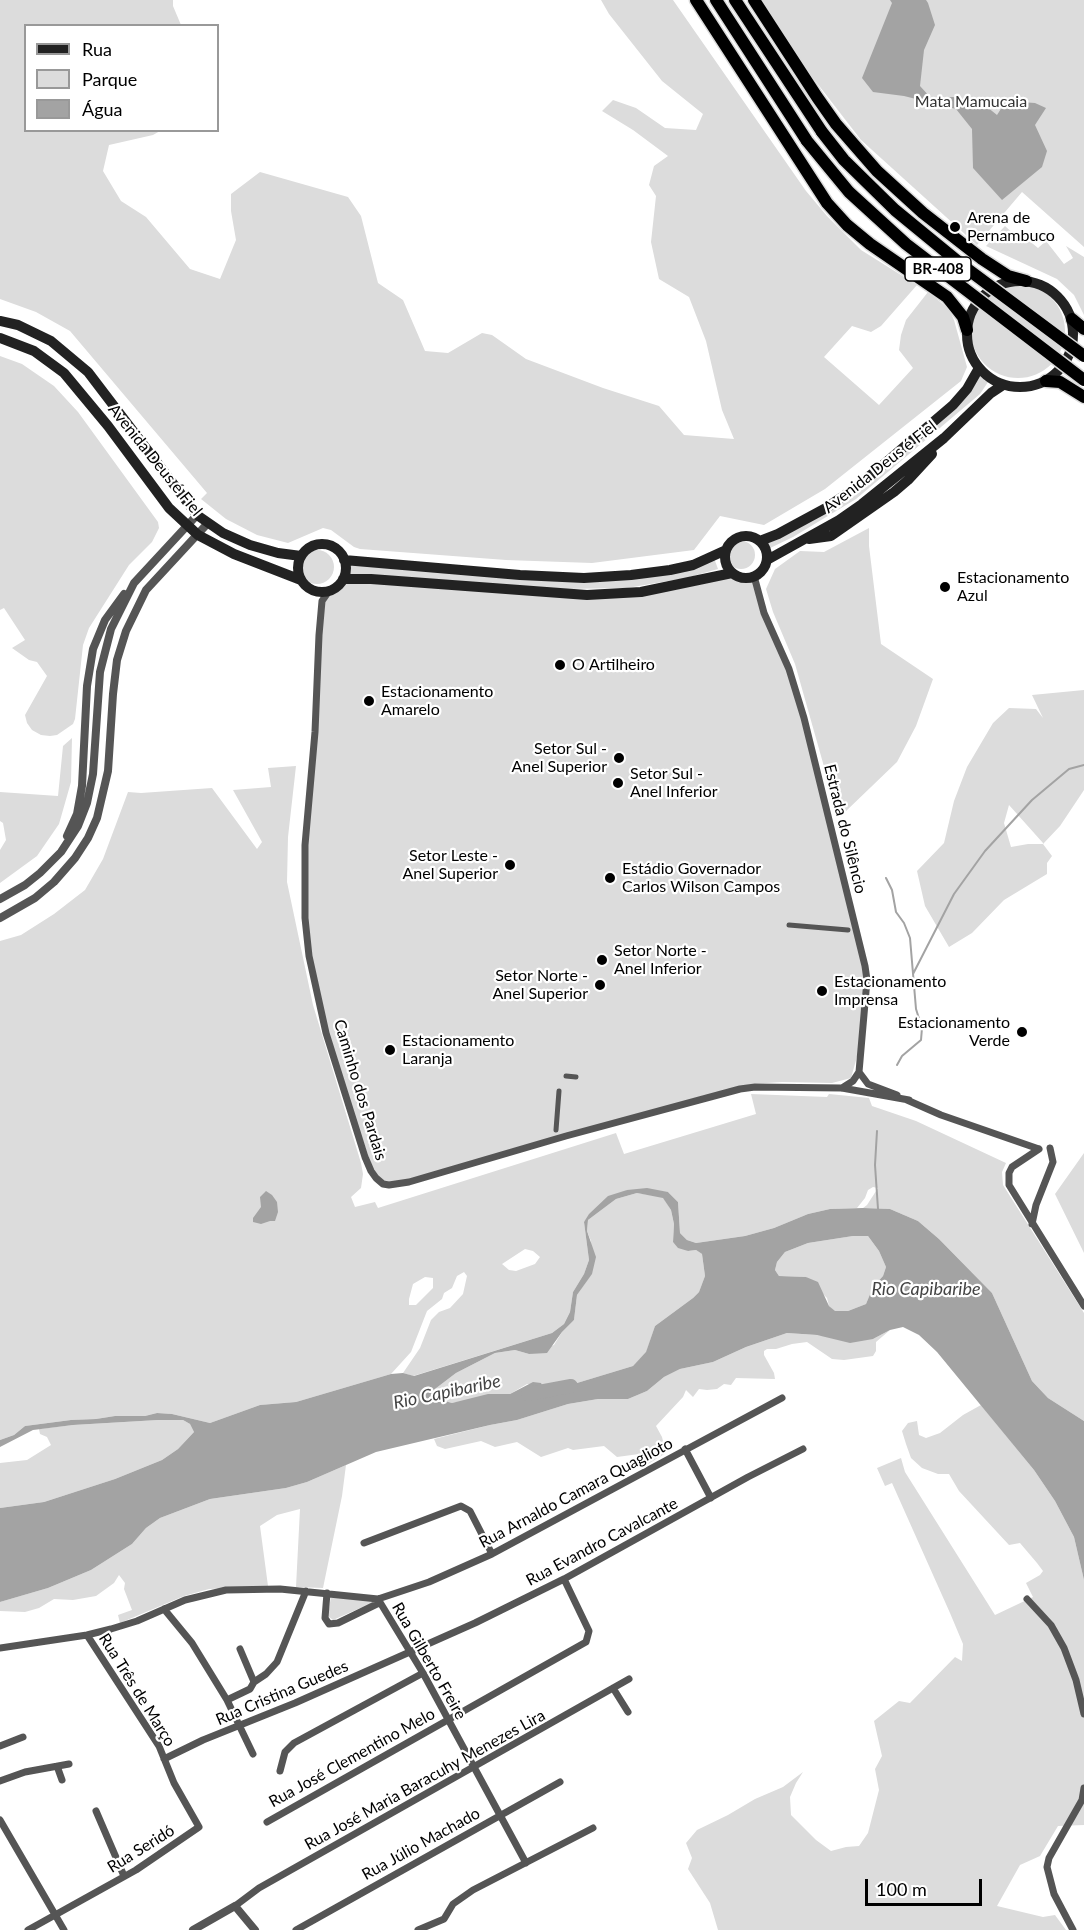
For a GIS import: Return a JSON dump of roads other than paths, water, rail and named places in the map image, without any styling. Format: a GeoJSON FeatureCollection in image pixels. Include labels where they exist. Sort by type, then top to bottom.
{"type":"FeatureCollection","features":[{"type":"Feature","properties":{"kind":"highway"},"geometry":{"type":"LineString","coordinates":[[696,0],[827,203],[847,225],[870,244],[947,297],[963,317],[967,330]]}},
{"type":"Feature","properties":{"kind":"highway","name":"BR-408"},"geometry":{"type":"LineString","coordinates":[[716,0],[807,141],[849,192],[906,244],[1084,380]]}},
{"type":"Feature","properties":{"kind":"highway","name":"BR-408"},"geometry":{"type":"LineString","coordinates":[[735,0],[822,132],[844,160],[895,210],[962,265],[1084,356]]}},
{"type":"Feature","properties":{"kind":"highway"},"geometry":{"type":"LineString","coordinates":[[754,0],[817,97],[877,171],[923,213],[982,259],[1008,276],[1026,281]]}},
{"type":"Feature","properties":{"kind":"highway"},"geometry":{"type":"LineString","coordinates":[[1072,319],[1084,329]]}},
{"type":"Feature","properties":{"kind":"highway"},"geometry":{"type":"LineString","coordinates":[[1046,381],[1060,382],[1084,397]]}},
{"type":"Feature","properties":{"kind":"main road"},"geometry":{"type":"LineString","coordinates":[[1026,281],[1041,285],[1055,293],[1065,305],[1072,319],[1074,337],[1070,355],[1060,370],[1046,381],[1018,388],[1004,385],[986,375],[979,368],[969,350],[967,330],[973,307],[993,288],[1009,282],[1026,281]]}},
{"type":"Feature","properties":{"kind":"main road","name":"Avenida Deus é Fiel"},"geometry":{"type":"LineString","coordinates":[[0,321],[18,326],[51,341],[88,372],[197,514],[208,523],[223,533],[250,545],[278,553],[301,556]]}},
{"type":"Feature","properties":{"kind":"main road","name":"Avenida Deus é Fiel"},"geometry":{"type":"LineString","coordinates":[[1,339],[34,351],[64,373],[102,418],[169,508],[198,535],[234,554],[301,580]]}},
{"type":"Feature","properties":{"kind":"main road","name":"Avenida Deus é Fiel"},"geometry":{"type":"LineString","coordinates":[[760,541],[801,522],[851,491],[953,405],[968,389],[979,368]]}},
{"type":"Feature","properties":{"kind":"main road","name":"Avenida Deus é Fiel"},"geometry":{"type":"LineString","coordinates":[[767,560],[862,504],[944,438],[991,393],[1004,385]]}},
{"type":"Feature","properties":{"kind":"main road"},"geometry":{"type":"LineString","coordinates":[[344,560],[584,578],[631,575],[693,565],[726,550],[734,539],[741,537],[760,541],[767,560],[760,572],[754,576],[741,578],[732,573],[725,562],[726,550]]}},
{"type":"Feature","properties":{"kind":"main road"},"geometry":{"type":"LineString","coordinates":[[324,545],[336,549],[344,560],[343,579],[338,585],[320,596],[301,580],[298,568],[301,556],[311,547],[324,545]]}},
{"type":"Feature","properties":{"kind":"main road"},"geometry":{"type":"LineString","coordinates":[[343,579],[371,579],[586,595],[641,591],[732,573]]}},
{"type":"Feature","properties":{"kind":"street"},"geometry":{"type":"LineString","coordinates":[[0,899],[25,885],[61,852],[78,826],[87,803],[93,774],[102,658],[117,614],[134,583],[197,514]]}},
{"type":"Feature","properties":{"kind":"street"},"geometry":{"type":"LineString","coordinates":[[0,918],[35,898],[54,882],[75,858],[88,838],[97,818],[106,780],[117,660],[126,631],[146,590],[208,523]]}},
{"type":"Feature","properties":{"kind":"street","name":"Estrada do Silêncio"},"geometry":{"type":"LineString","coordinates":[[754,576],[764,613],[789,669],[804,718],[865,966],[867,980],[859,1071]]}},
{"type":"Feature","properties":{"kind":"street","name":"Caminho dos Pardais"},"geometry":{"type":"LineString","coordinates":[[320,596],[305,845],[305,918],[309,956],[326,1033],[365,1157],[370,1171],[383,1184],[409,1182],[740,1089],[770,1086],[842,1088],[909,1100]]}},
{"type":"Feature","properties":{"kind":"street"},"geometry":{"type":"LineString","coordinates":[[789,925],[848,930]]}},
{"type":"Feature","properties":{"kind":"street"},"geometry":{"type":"LineString","coordinates":[[842,1088],[853,1081],[859,1071],[868,1084],[941,1115],[1040,1149],[1012,1167],[1007,1179],[1012,1192],[1084,1306]]}},
{"type":"Feature","properties":{"kind":"street"},"geometry":{"type":"LineString","coordinates":[[566,1076],[576,1077]]}},
{"type":"Feature","properties":{"kind":"street"},"geometry":{"type":"LineString","coordinates":[[556,1130],[559,1091]]}},
{"type":"Feature","properties":{"kind":"street"},"geometry":{"type":"LineString","coordinates":[[1032,1224],[1036,1205],[1053,1162],[1050,1148]]}},
{"type":"Feature","properties":{"kind":"street","name":"Rua Arnaldo Camara Quaglioto"},"geometry":{"type":"LineString","coordinates":[[327,1593],[325,1618],[328,1624],[338,1623],[378,1601],[429,1582],[492,1554],[782,1398]]}},
{"type":"Feature","properties":{"kind":"street"},"geometry":{"type":"LineString","coordinates":[[685,1449],[711,1498]]}},
{"type":"Feature","properties":{"kind":"street","name":"Rua Evandro Cavalcante"},"geometry":{"type":"LineString","coordinates":[[410,1653],[564,1579],[803,1449]]}},
{"type":"Feature","properties":{"kind":"street"},"geometry":{"type":"LineString","coordinates":[[364,1544],[461,1506],[470,1511],[492,1554]]}},
{"type":"Feature","properties":{"kind":"street","name":"Rua José Clementino Melo"},"geometry":{"type":"LineString","coordinates":[[267,1822],[576,1649],[588,1640],[589,1630],[564,1579]]}},
{"type":"Feature","properties":{"kind":"street"},"geometry":{"type":"LineString","coordinates":[[0,1648],[87,1635],[126,1625],[185,1600],[226,1590],[280,1589],[378,1601]]}},
{"type":"Feature","properties":{"kind":"street"},"geometry":{"type":"LineString","coordinates":[[227,1700],[250,1689],[254,1682],[266,1674],[277,1662],[306,1591]]}},
{"type":"Feature","properties":{"kind":"street"},"geometry":{"type":"LineString","coordinates":[[1027,1599],[1051,1625],[1064,1648],[1076,1680],[1084,1714]]}},
{"type":"Feature","properties":{"kind":"street","name":"Rua Gilberto Freire"},"geometry":{"type":"LineString","coordinates":[[378,1601],[423,1673],[525,1863]]}},
{"type":"Feature","properties":{"kind":"street"},"geometry":{"type":"LineString","coordinates":[[164,1609],[192,1643],[227,1700],[253,1754]]}},
{"type":"Feature","properties":{"kind":"street","name":"Rua Três de Março"},"geometry":{"type":"LineString","coordinates":[[87,1635],[159,1746],[164,1759]]}},
{"type":"Feature","properties":{"kind":"street"},"geometry":{"type":"LineString","coordinates":[[240,1649],[254,1682]]}},
{"type":"Feature","properties":{"kind":"street","name":"Rua Cristina Guedes"},"geometry":{"type":"LineString","coordinates":[[164,1759],[203,1740],[410,1653]]}},
{"type":"Feature","properties":{"kind":"street"},"geometry":{"type":"LineString","coordinates":[[280,1771],[285,1752],[294,1743],[423,1673]]}},
{"type":"Feature","properties":{"kind":"street","name":"Rua José Maria Baracuhy Menezes Lira"},"geometry":{"type":"LineString","coordinates":[[235,1906],[259,1888],[629,1679]]}},
{"type":"Feature","properties":{"kind":"street"},"geometry":{"type":"LineString","coordinates":[[613,1688],[628,1712]]}},
{"type":"Feature","properties":{"kind":"street"},"geometry":{"type":"LineString","coordinates":[[0,1746],[23,1737]]}},
{"type":"Feature","properties":{"kind":"street","name":"Rua Seridó"},"geometry":{"type":"LineString","coordinates":[[28,1930],[148,1863],[199,1827],[174,1783],[164,1759]]}},
{"type":"Feature","properties":{"kind":"street"},"geometry":{"type":"LineString","coordinates":[[0,1781],[24,1772],[69,1764]]}},
{"type":"Feature","properties":{"kind":"street"},"geometry":{"type":"LineString","coordinates":[[57,1766],[62,1780]]}},
{"type":"Feature","properties":{"kind":"street","name":"Rua Júlio Machado"},"geometry":{"type":"LineString","coordinates":[[296,1930],[560,1782]]}},
{"type":"Feature","properties":{"kind":"street"},"geometry":{"type":"LineString","coordinates":[[1073,1930],[1054,1894],[1047,1867],[1049,1858],[1082,1800],[1084,1788]]}},
{"type":"Feature","properties":{"kind":"street"},"geometry":{"type":"LineString","coordinates":[[96,1811],[124,1876]]}},
{"type":"Feature","properties":{"kind":"street"},"geometry":{"type":"LineString","coordinates":[[0,1820],[64,1930]]}},
{"type":"Feature","properties":{"kind":"street"},"geometry":{"type":"LineString","coordinates":[[418,1930],[445,1916],[453,1904],[461,1898],[594,1828]]}},
{"type":"Feature","properties":{"kind":"street"},"geometry":{"type":"LineString","coordinates":[[194,1930],[235,1906],[255,1930]]}},
{"type":"Feature","properties":{"kind":"water"},"geometry":{"type":"Polygon","coordinates":[[[890,0],[926,0],[928,3],[935,25],[924,50],[920,86],[931,98],[953,97],[987,107],[997,115],[1006,101],[1035,103],[1046,108],[1035,125],[1047,151],[1042,167],[1002,200],[973,168],[972,129],[956,109],[904,96],[873,92],[862,78],[892,3],[890,0]]]}},
{"type":"Feature","properties":{"kind":"water"},"geometry":{"type":"Polygon","coordinates":[[[647,1188],[668,1192],[678,1202],[680,1233],[687,1240],[696,1243],[745,1236],[774,1228],[808,1214],[830,1209],[890,1209],[918,1221],[992,1293],[1032,1381],[1048,1398],[1084,1421],[1084,1580],[1074,1537],[1055,1501],[1034,1470],[937,1352],[919,1335],[903,1327],[890,1330],[873,1339],[850,1343],[817,1335],[787,1333],[746,1347],[713,1362],[680,1369],[664,1377],[647,1391],[628,1399],[598,1399],[568,1404],[517,1420],[376,1452],[307,1482],[286,1488],[210,1499],[160,1518],[146,1528],[132,1544],[91,1570],[48,1588],[0,1602],[0,1508],[44,1502],[115,1479],[162,1460],[178,1449],[194,1432],[190,1424],[183,1420],[158,1420],[33,1430],[0,1447],[0,1440],[14,1435],[25,1426],[115,1416],[172,1414],[210,1423],[260,1405],[296,1402],[391,1374],[403,1373],[414,1376],[552,1333],[564,1324],[570,1312],[573,1292],[589,1260],[584,1222],[608,1196],[627,1190],[647,1188]],[[637,1193],[616,1199],[588,1220],[587,1231],[596,1257],[592,1274],[577,1295],[574,1320],[547,1353],[529,1354],[515,1350],[495,1353],[456,1373],[435,1389],[434,1395],[438,1399],[452,1403],[488,1394],[510,1394],[533,1382],[541,1383],[545,1391],[552,1391],[557,1385],[566,1382],[577,1383],[633,1366],[646,1352],[655,1326],[699,1292],[705,1276],[702,1254],[696,1250],[688,1251],[678,1248],[673,1242],[674,1224],[671,1210],[663,1198],[637,1193]],[[868,1236],[808,1243],[785,1252],[777,1262],[775,1270],[779,1276],[806,1277],[818,1282],[829,1306],[835,1311],[848,1311],[866,1304],[873,1287],[883,1276],[886,1267],[879,1251],[868,1236]]]}},
{"type":"Feature","properties":{"kind":"water"},"geometry":{"type":"Polygon","coordinates":[[[266,1191],[277,1202],[278,1212],[275,1221],[261,1224],[253,1222],[253,1218],[261,1207],[260,1197],[266,1191]]]}},
{"type":"Feature","properties":{"kind":"waterway"},"geometry":{"type":"LineString","coordinates":[[913,974],[954,894],[985,851],[1032,800],[1069,769],[1084,765]]}},
{"type":"Feature","properties":{"kind":"waterway"},"geometry":{"type":"LineString","coordinates":[[886,878],[892,890],[896,912],[904,923],[910,938],[916,1009],[922,1028],[921,1040],[902,1056],[897,1065]]}},
{"type":"Feature","properties":{"kind":"waterway"},"geometry":{"type":"LineString","coordinates":[[877,1131],[875,1165],[878,1209]]}},
{"type":"Feature","properties":{"kind":"waterway","name":"Rio Capibaribe"},"geometry":{"type":"LineString","coordinates":[[528,1394],[571,1386]]}},
{"type":"Feature","properties":{"kind":"place","name":"Arena de Pernambuco"},"geometry":{"type":"Point","coordinates":[955,227]}},
{"type":"Feature","properties":{"kind":"place","name":"Estacionamento Azul"},"geometry":{"type":"Point","coordinates":[945,587]}},
{"type":"Feature","properties":{"kind":"place","name":"O Artilheiro"},"geometry":{"type":"Point","coordinates":[560,665]}},
{"type":"Feature","properties":{"kind":"place","name":"Estacionamento Amarelo"},"geometry":{"type":"Point","coordinates":[369,701]}},
{"type":"Feature","properties":{"kind":"place","name":"Setor Sul - Anel Superior"},"geometry":{"type":"Point","coordinates":[619,758]}},
{"type":"Feature","properties":{"kind":"place","name":"Setor Sul - Anel Inferior"},"geometry":{"type":"Point","coordinates":[618,783]}},
{"type":"Feature","properties":{"kind":"place","name":"Setor Leste - Anel Superior"},"geometry":{"type":"Point","coordinates":[510,865]}},
{"type":"Feature","properties":{"kind":"place","name":"Estádio Governador Carlos Wilson Campos"},"geometry":{"type":"Point","coordinates":[610,878]}},
{"type":"Feature","properties":{"kind":"place","name":"Setor Norte - Anel Inferior"},"geometry":{"type":"Point","coordinates":[602,960]}},
{"type":"Feature","properties":{"kind":"place","name":"Setor Norte - Anel Superior"},"geometry":{"type":"Point","coordinates":[600,985]}},
{"type":"Feature","properties":{"kind":"place","name":"Estacionamento Imprensa"},"geometry":{"type":"Point","coordinates":[822,991]}},
{"type":"Feature","properties":{"kind":"place","name":"Estacionamento Verde"},"geometry":{"type":"Point","coordinates":[1022,1032]}},
{"type":"Feature","properties":{"kind":"place","name":"Estacionamento Laranja"},"geometry":{"type":"Point","coordinates":[390,1050]}},
{"type":"Feature","properties":{"kind":"park label","name":"Mata Mamucaia"},"geometry":{"type":"Point","coordinates":[971,102]}}]}
